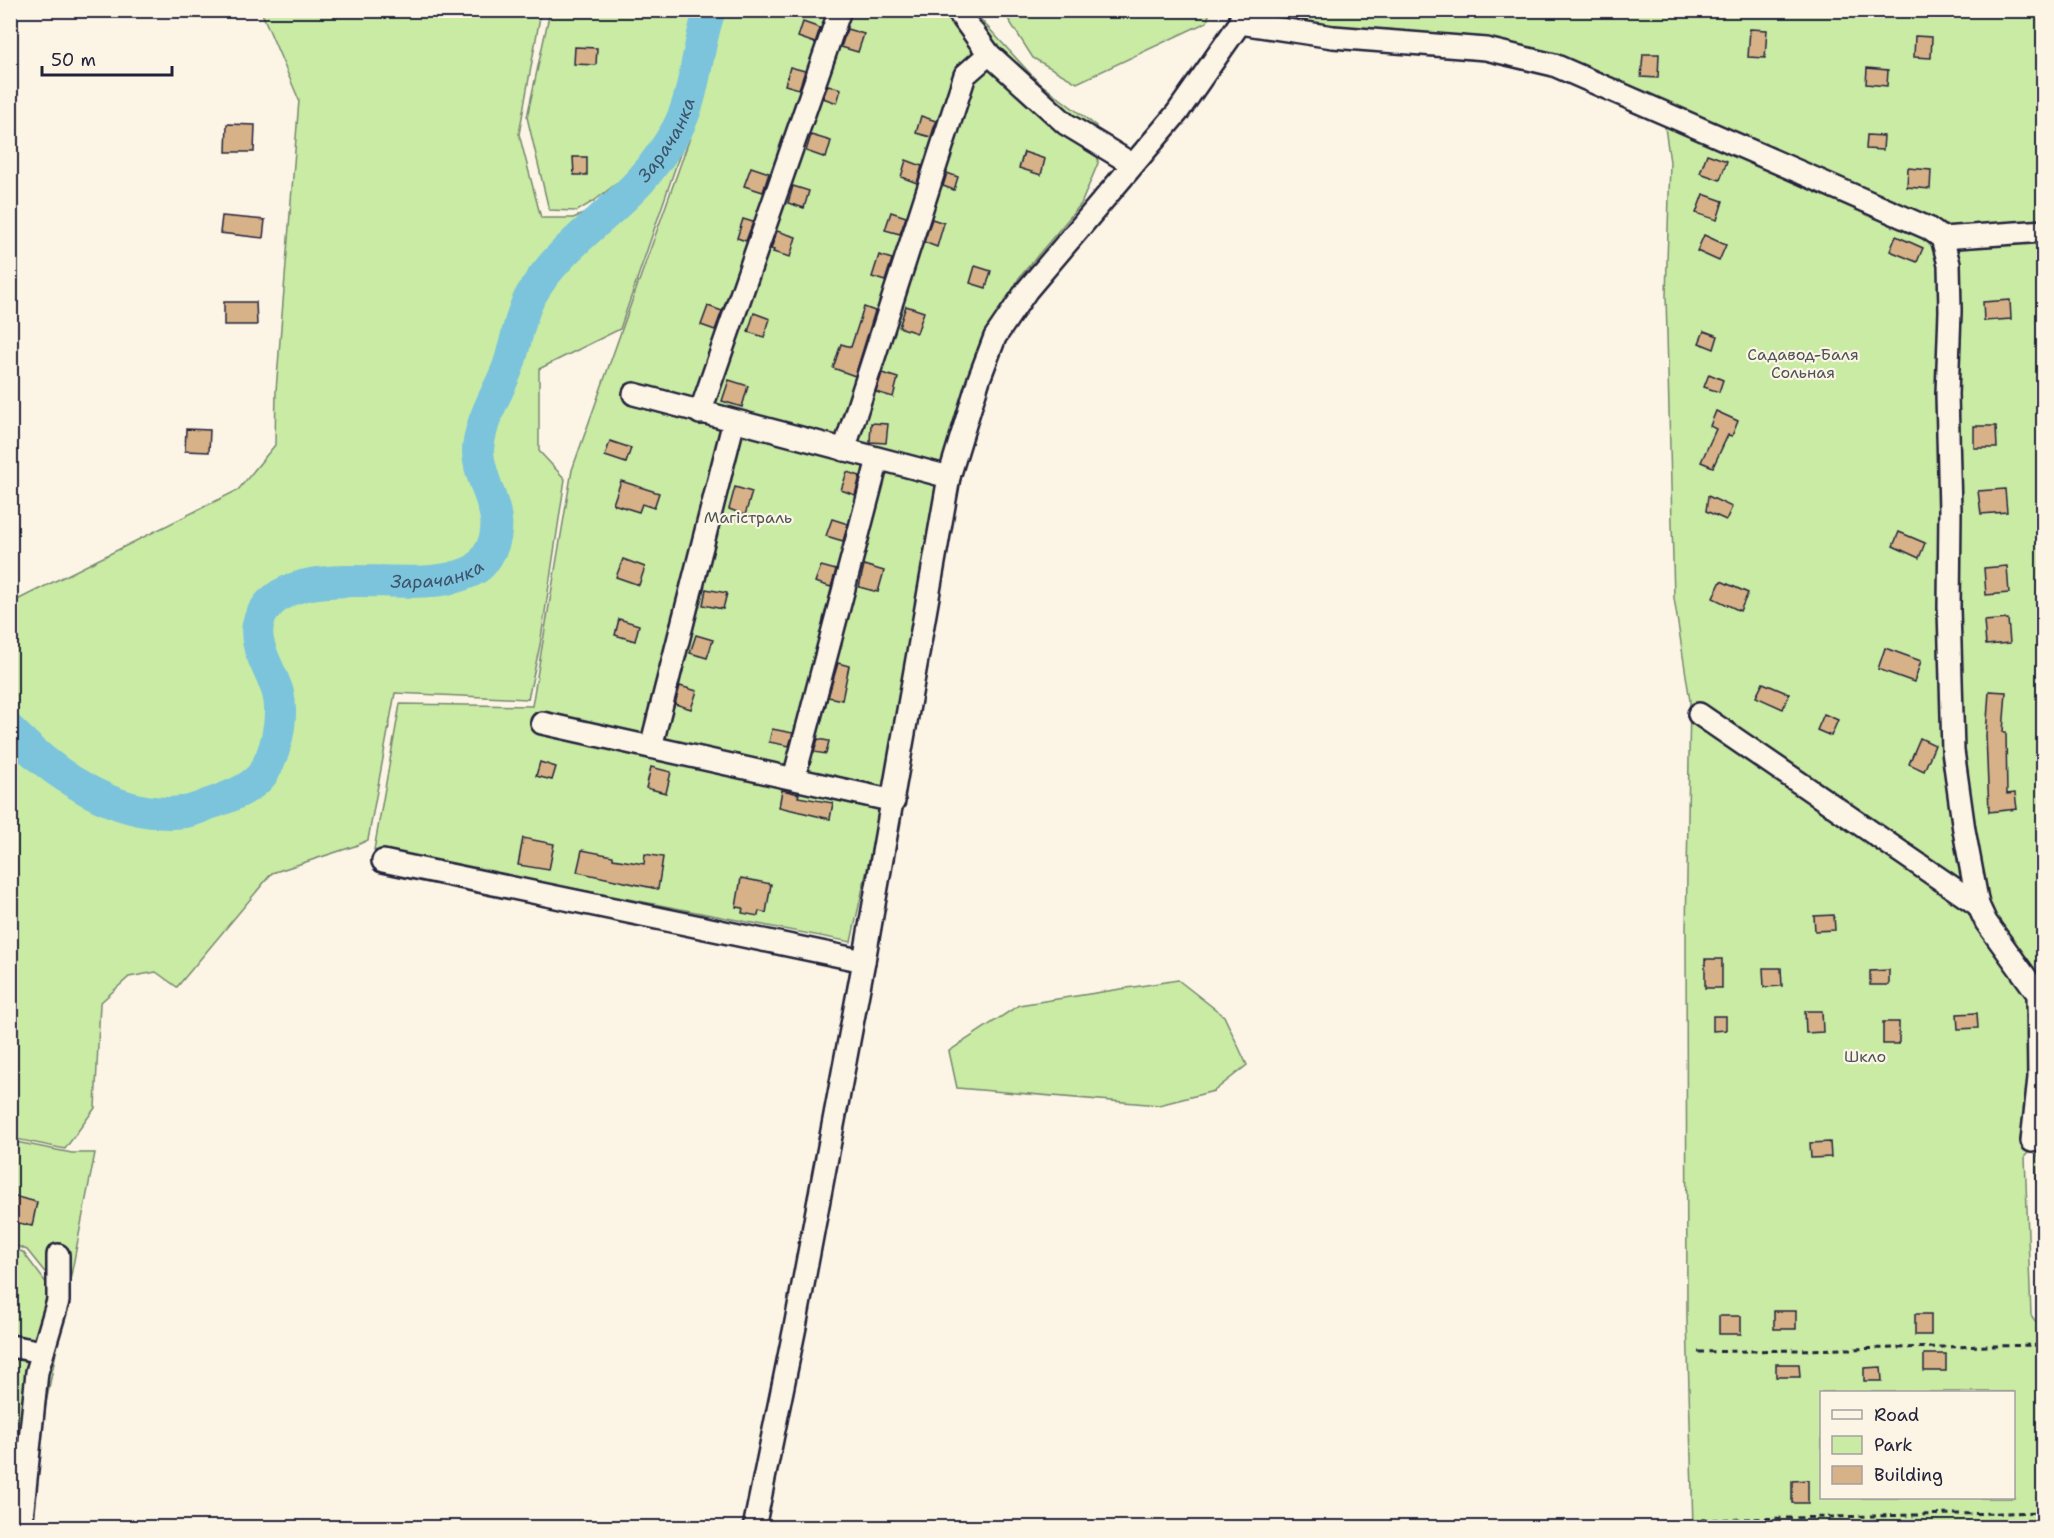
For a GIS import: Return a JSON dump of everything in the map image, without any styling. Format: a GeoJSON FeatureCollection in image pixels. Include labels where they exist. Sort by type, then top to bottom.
{"type":"FeatureCollection","features":[{"type":"Feature","properties":{"kind":"street"},"geometry":{"type":"LineString","coordinates":[[700,413],[840,10]]}},
{"type":"Feature","properties":{"kind":"street"},"geometry":{"type":"LineString","coordinates":[[957,10],[989,54],[1066,123],[1132,165]]}},
{"type":"Feature","properties":{"kind":"street"},"geometry":{"type":"LineString","coordinates":[[754,1527],[795,1328],[894,801],[950,477],[979,379],[995,337],[1027,290],[1177,113],[1241,17],[1333,37],[1486,49],[1554,65],[1928,228],[1942,238],[1949,264],[1947,394],[1953,751],[1964,830],[1978,905],[1986,922],[2038,994],[2039,1078],[2032,1141]]}},
{"type":"Feature","properties":{"kind":"street"},"geometry":{"type":"LineString","coordinates":[[844,450],[965,75],[989,54]]}},
{"type":"Feature","properties":{"kind":"street"},"geometry":{"type":"LineString","coordinates":[[1942,238],[2043,231]]}},
{"type":"Feature","properties":{"kind":"street"},"geometry":{"type":"LineString","coordinates":[[634,394],[950,477]]}},
{"type":"Feature","properties":{"kind":"street"},"geometry":{"type":"LineString","coordinates":[[651,747],[734,422]]}},
{"type":"Feature","properties":{"kind":"street"},"geometry":{"type":"LineString","coordinates":[[794,778],[878,459]]}},
{"type":"Feature","properties":{"kind":"street"},"geometry":{"type":"LineString","coordinates":[[1699,714],[1978,905]]}},
{"type":"Feature","properties":{"kind":"street"},"geometry":{"type":"LineString","coordinates":[[542,723],[894,801]]}},
{"type":"Feature","properties":{"kind":"street"},"geometry":{"type":"LineString","coordinates":[[383,861],[864,961]]}},
{"type":"Feature","properties":{"kind":"street"},"geometry":{"type":"LineString","coordinates":[[21,1527],[37,1372],[58,1301],[58,1255]]}},
{"type":"Feature","properties":{"kind":"street"},"geometry":{"type":"LineString","coordinates":[[10,1346],[43,1352]]}},
{"type":"Feature","properties":{"kind":"path"},"geometry":{"type":"LineString","coordinates":[[1698,1352],[2041,1345]]}},
{"type":"Feature","properties":{"kind":"path"},"geometry":{"type":"LineString","coordinates":[[1702,1520],[2043,1512]]}},
{"type":"Feature","properties":{"kind":"green space"},"geometry":{"type":"Polygon","coordinates":[[[1256,10],[2043,11],[2044,1138],[2025,1156],[2031,1315],[2043,1332],[2043,1527],[1693,1527],[1687,1320],[1686,932],[1690,701],[1674,598],[1666,296],[1670,162],[1664,121],[1478,41],[1412,32],[1304,23],[1255,13],[1256,10]]]}},
{"type":"Feature","properties":{"kind":"green space"},"geometry":{"type":"Polygon","coordinates":[[[261,11],[541,11],[519,134],[541,218],[573,218],[596,209],[644,166],[674,123],[692,119],[620,329],[539,369],[539,451],[565,479],[540,645],[528,699],[395,693],[368,840],[272,873],[177,987],[156,972],[129,977],[100,1003],[95,1108],[65,1149],[11,1138],[11,603],[238,490],[275,445],[276,391],[299,100],[261,11]]]}},
{"type":"Feature","properties":{"kind":"green space","name":"Магістраль"},"geometry":{"type":"Polygon","coordinates":[[[550,11],[973,11],[1037,81],[1096,126],[1098,163],[1081,204],[1019,278],[977,354],[942,460],[888,774],[851,942],[374,850],[400,704],[532,706],[572,470],[698,115],[673,120],[640,165],[594,201],[577,211],[549,210],[527,117],[550,11]]]}},
{"type":"Feature","properties":{"kind":"green space"},"geometry":{"type":"Polygon","coordinates":[[[1003,11],[1210,11],[1207,22],[1077,83],[1033,58],[1003,11]]]}},
{"type":"Feature","properties":{"kind":"green space"},"geometry":{"type":"Polygon","coordinates":[[[1178,980],[1224,1016],[1247,1065],[1214,1091],[1159,1105],[957,1088],[949,1051],[1019,1005],[1178,980]]]}},
{"type":"Feature","properties":{"kind":"green space"},"geometry":{"type":"Polygon","coordinates":[[[11,1141],[72,1153],[95,1153],[41,1429],[31,1527],[11,1527],[10,1342],[42,1344],[52,1281],[27,1250],[11,1244],[11,1141]]]}},
{"type":"Feature","properties":{"kind":"green space"},"geometry":{"type":"Polygon","coordinates":[[[2043,1149],[2043,1316],[2041,1313],[2036,1157],[2043,1149]]]}},
{"type":"Feature","properties":{"kind":"green space"},"geometry":{"type":"Polygon","coordinates":[[[10,1248],[23,1252],[47,1284],[41,1341],[11,1337],[10,1248]]]}},
{"type":"Feature","properties":{"kind":"building"},"geometry":{"type":"Polygon","coordinates":[[[803,22],[820,28],[815,43],[798,37],[803,22]]]}},
{"type":"Feature","properties":{"kind":"building"},"geometry":{"type":"Polygon","coordinates":[[[847,29],[864,34],[858,52],[841,47],[847,29]]]}},
{"type":"Feature","properties":{"kind":"building"},"geometry":{"type":"Polygon","coordinates":[[[1750,29],[1767,30],[1765,58],[1748,57],[1750,29]]]}},
{"type":"Feature","properties":{"kind":"building"},"geometry":{"type":"Polygon","coordinates":[[[1915,36],[1932,37],[1931,58],[1914,57],[1915,36]]]}},
{"type":"Feature","properties":{"kind":"building"},"geometry":{"type":"Polygon","coordinates":[[[575,47],[597,48],[596,65],[574,64],[575,47]]]}},
{"type":"Feature","properties":{"kind":"building"},"geometry":{"type":"Polygon","coordinates":[[[1643,54],[1659,54],[1658,78],[1641,77],[1643,54]]]}},
{"type":"Feature","properties":{"kind":"building"},"geometry":{"type":"Polygon","coordinates":[[[790,67],[805,71],[799,89],[785,85],[790,67]]]}},
{"type":"Feature","properties":{"kind":"building"},"geometry":{"type":"Polygon","coordinates":[[[1867,68],[1888,70],[1887,86],[1866,84],[1867,68]]]}},
{"type":"Feature","properties":{"kind":"building"},"geometry":{"type":"Polygon","coordinates":[[[828,85],[841,89],[837,103],[823,98],[828,85]]]}},
{"type":"Feature","properties":{"kind":"building"},"geometry":{"type":"Polygon","coordinates":[[[921,116],[936,121],[931,137],[916,133],[921,116]]]}},
{"type":"Feature","properties":{"kind":"building"},"geometry":{"type":"Polygon","coordinates":[[[227,124],[255,125],[254,152],[226,152],[227,124]]]}},
{"type":"Feature","properties":{"kind":"building"},"geometry":{"type":"Polygon","coordinates":[[[811,135],[831,141],[826,158],[806,151],[811,135]]]}},
{"type":"Feature","properties":{"kind":"building"},"geometry":{"type":"Polygon","coordinates":[[[1867,135],[1884,136],[1883,150],[1866,149],[1867,135]]]}},
{"type":"Feature","properties":{"kind":"building"},"geometry":{"type":"Polygon","coordinates":[[[1024,152],[1045,159],[1041,175],[1019,168],[1024,152]]]}},
{"type":"Feature","properties":{"kind":"building"},"geometry":{"type":"Polygon","coordinates":[[[1707,154],[1727,161],[1720,180],[1700,173],[1707,154]]]}},
{"type":"Feature","properties":{"kind":"building"},"geometry":{"type":"Polygon","coordinates":[[[573,157],[587,157],[587,175],[574,175],[573,157]]]}},
{"type":"Feature","properties":{"kind":"building"},"geometry":{"type":"Polygon","coordinates":[[[906,160],[922,166],[917,183],[901,177],[906,160]]]}},
{"type":"Feature","properties":{"kind":"building"},"geometry":{"type":"Polygon","coordinates":[[[751,167],[769,173],[763,192],[744,186],[751,167]]]}},
{"type":"Feature","properties":{"kind":"building"},"geometry":{"type":"Polygon","coordinates":[[[1908,168],[1931,170],[1930,189],[1907,187],[1908,168]]]}},
{"type":"Feature","properties":{"kind":"building"},"geometry":{"type":"Polygon","coordinates":[[[947,173],[958,177],[954,190],[943,186],[947,173]]]}},
{"type":"Feature","properties":{"kind":"building"},"geometry":{"type":"Polygon","coordinates":[[[793,186],[809,191],[804,208],[788,203],[793,186]]]}},
{"type":"Feature","properties":{"kind":"building"},"geometry":{"type":"Polygon","coordinates":[[[1703,194],[1723,201],[1717,220],[1696,213],[1703,194]]]}},
{"type":"Feature","properties":{"kind":"building"},"geometry":{"type":"Polygon","coordinates":[[[891,212],[906,217],[900,234],[885,230],[891,212]]]}},
{"type":"Feature","properties":{"kind":"building"},"geometry":{"type":"Polygon","coordinates":[[[222,216],[265,220],[263,238],[220,233],[222,216]]]}},
{"type":"Feature","properties":{"kind":"building"},"geometry":{"type":"Polygon","coordinates":[[[743,219],[753,222],[746,241],[737,238],[743,219]]]}},
{"type":"Feature","properties":{"kind":"building"},"geometry":{"type":"Polygon","coordinates":[[[932,219],[944,223],[937,247],[924,242],[932,219]]]}},
{"type":"Feature","properties":{"kind":"building"},"geometry":{"type":"Polygon","coordinates":[[[777,231],[796,237],[790,257],[773,252],[774,250],[771,249],[777,231]]]}},
{"type":"Feature","properties":{"kind":"building"},"geometry":{"type":"Polygon","coordinates":[[[1704,235],[1726,245],[1719,261],[1697,251],[1704,235]]]}},
{"type":"Feature","properties":{"kind":"building"},"geometry":{"type":"Polygon","coordinates":[[[1896,236],[1923,248],[1917,262],[1890,251],[1896,236]]]}},
{"type":"Feature","properties":{"kind":"building"},"geometry":{"type":"Polygon","coordinates":[[[879,255],[892,259],[885,281],[872,277],[879,255]]]}},
{"type":"Feature","properties":{"kind":"building"},"geometry":{"type":"Polygon","coordinates":[[[975,266],[991,271],[986,288],[970,283],[975,266]]]}},
{"type":"Feature","properties":{"kind":"building"},"geometry":{"type":"Polygon","coordinates":[[[2010,300],[2011,319],[1984,321],[1983,302],[2010,300]]]}},
{"type":"Feature","properties":{"kind":"building"},"geometry":{"type":"Polygon","coordinates":[[[224,302],[256,302],[257,325],[224,325],[224,302]]]}},
{"type":"Feature","properties":{"kind":"building"},"geometry":{"type":"Polygon","coordinates":[[[708,306],[722,311],[715,330],[701,325],[708,306]]]}},
{"type":"Feature","properties":{"kind":"building"},"geometry":{"type":"Polygon","coordinates":[[[906,306],[924,312],[917,333],[899,327],[906,306]]]}},
{"type":"Feature","properties":{"kind":"building"},"geometry":{"type":"Polygon","coordinates":[[[864,307],[875,311],[855,376],[833,368],[841,344],[851,347],[864,307]]]}},
{"type":"Feature","properties":{"kind":"building"},"geometry":{"type":"Polygon","coordinates":[[[754,313],[770,319],[764,337],[748,332],[754,313]]]}},
{"type":"Feature","properties":{"kind":"building"},"geometry":{"type":"Polygon","coordinates":[[[1704,331],[1718,336],[1714,349],[1699,343],[1704,331]]]}},
{"type":"Feature","properties":{"kind":"building"},"geometry":{"type":"Polygon","coordinates":[[[882,373],[898,378],[893,397],[876,392],[882,373]]]}},
{"type":"Feature","properties":{"kind":"building"},"geometry":{"type":"Polygon","coordinates":[[[1709,374],[1723,380],[1719,392],[1704,387],[1709,374]]]}},
{"type":"Feature","properties":{"kind":"building"},"geometry":{"type":"Polygon","coordinates":[[[729,380],[748,386],[742,407],[722,401],[729,380]]]}},
{"type":"Feature","properties":{"kind":"building"},"geometry":{"type":"Polygon","coordinates":[[[1716,411],[1738,421],[1732,436],[1728,435],[1713,467],[1701,462],[1716,429],[1710,426],[1716,411]]]}},
{"type":"Feature","properties":{"kind":"building"},"geometry":{"type":"Polygon","coordinates":[[[871,423],[888,424],[886,443],[870,442],[871,423]]]}},
{"type":"Feature","properties":{"kind":"building"},"geometry":{"type":"Polygon","coordinates":[[[1974,426],[1996,426],[1997,448],[1974,448],[1974,426]]]}},
{"type":"Feature","properties":{"kind":"building"},"geometry":{"type":"Polygon","coordinates":[[[186,429],[210,430],[209,452],[185,451],[186,429]]]}},
{"type":"Feature","properties":{"kind":"building"},"geometry":{"type":"Polygon","coordinates":[[[610,441],[631,448],[626,463],[605,456],[610,441]]]}},
{"type":"Feature","properties":{"kind":"building"},"geometry":{"type":"Polygon","coordinates":[[[847,472],[860,476],[855,495],[841,490],[847,472]]]}},
{"type":"Feature","properties":{"kind":"building"},"geometry":{"type":"Polygon","coordinates":[[[621,481],[659,493],[654,508],[642,504],[639,512],[613,504],[621,481]]]}},
{"type":"Feature","properties":{"kind":"building"},"geometry":{"type":"Polygon","coordinates":[[[735,487],[752,492],[745,515],[729,509],[735,487]]]}},
{"type":"Feature","properties":{"kind":"building"},"geometry":{"type":"Polygon","coordinates":[[[2005,489],[2007,512],[1981,514],[1978,491],[2005,489]]]}},
{"type":"Feature","properties":{"kind":"building"},"geometry":{"type":"Polygon","coordinates":[[[1708,496],[1732,507],[1726,520],[1706,511],[1708,496]]]}},
{"type":"Feature","properties":{"kind":"building"},"geometry":{"type":"Polygon","coordinates":[[[832,519],[848,524],[843,541],[826,536],[832,519]]]}},
{"type":"Feature","properties":{"kind":"building"},"geometry":{"type":"Polygon","coordinates":[[[1899,532],[1925,543],[1919,558],[1893,546],[1899,532]]]}},
{"type":"Feature","properties":{"kind":"building"},"geometry":{"type":"Polygon","coordinates":[[[623,559],[645,567],[639,585],[616,577],[623,559]]]}},
{"type":"Feature","properties":{"kind":"building"},"geometry":{"type":"Polygon","coordinates":[[[864,565],[884,571],[878,592],[859,587],[864,565]]]}},
{"type":"Feature","properties":{"kind":"building"},"geometry":{"type":"Polygon","coordinates":[[[821,566],[836,570],[831,587],[815,582],[821,566]]]}},
{"type":"Feature","properties":{"kind":"building"},"geometry":{"type":"Polygon","coordinates":[[[2007,566],[2009,593],[1986,595],[1984,568],[2007,566]]]}},
{"type":"Feature","properties":{"kind":"building"},"geometry":{"type":"Polygon","coordinates":[[[1721,581],[1748,593],[1740,611],[1713,598],[1721,581]]]}},
{"type":"Feature","properties":{"kind":"building"},"geometry":{"type":"Polygon","coordinates":[[[706,589],[727,593],[723,609],[703,605],[706,589]]]}},
{"type":"Feature","properties":{"kind":"building"},"geometry":{"type":"Polygon","coordinates":[[[619,619],[639,625],[635,641],[615,635],[619,619]]]}},
{"type":"Feature","properties":{"kind":"building"},"geometry":{"type":"Polygon","coordinates":[[[2008,619],[2010,643],[1986,645],[1984,621],[2008,619]]]}},
{"type":"Feature","properties":{"kind":"building"},"geometry":{"type":"Polygon","coordinates":[[[696,635],[713,640],[707,658],[690,653],[696,635]]]}},
{"type":"Feature","properties":{"kind":"building"},"geometry":{"type":"Polygon","coordinates":[[[1885,648],[1921,661],[1914,682],[1878,669],[1885,648]]]}},
{"type":"Feature","properties":{"kind":"building"},"geometry":{"type":"Polygon","coordinates":[[[838,663],[849,666],[842,700],[828,697],[838,663]]]}},
{"type":"Feature","properties":{"kind":"building"},"geometry":{"type":"Polygon","coordinates":[[[1763,683],[1789,694],[1783,709],[1756,697],[1763,683]]]}},
{"type":"Feature","properties":{"kind":"building"},"geometry":{"type":"Polygon","coordinates":[[[680,686],[697,691],[691,709],[675,704],[680,686]]]}},
{"type":"Feature","properties":{"kind":"building"},"geometry":{"type":"Polygon","coordinates":[[[1989,691],[2006,692],[2003,732],[2006,732],[2007,794],[2015,793],[2017,809],[1989,812],[1986,735],[1989,691]]]}},
{"type":"Feature","properties":{"kind":"building"},"geometry":{"type":"Polygon","coordinates":[[[1824,714],[1838,720],[1831,736],[1817,730],[1824,714]]]}},
{"type":"Feature","properties":{"kind":"building"},"geometry":{"type":"Polygon","coordinates":[[[772,729],[793,733],[789,746],[769,742],[772,729]]]}},
{"type":"Feature","properties":{"kind":"building"},"geometry":{"type":"Polygon","coordinates":[[[1920,738],[1935,745],[1924,771],[1909,764],[1920,738]]]}},
{"type":"Feature","properties":{"kind":"building"},"geometry":{"type":"Polygon","coordinates":[[[818,739],[829,741],[826,754],[814,752],[818,739]]]}},
{"type":"Feature","properties":{"kind":"building"},"geometry":{"type":"Polygon","coordinates":[[[540,762],[556,767],[552,780],[536,776],[540,762]]]}},
{"type":"Feature","properties":{"kind":"building"},"geometry":{"type":"Polygon","coordinates":[[[651,767],[671,772],[666,793],[646,788],[651,767]]]}},
{"type":"Feature","properties":{"kind":"building"},"geometry":{"type":"Polygon","coordinates":[[[782,790],[799,794],[798,797],[833,803],[830,819],[779,807],[782,790]]]}},
{"type":"Feature","properties":{"kind":"building"},"geometry":{"type":"Polygon","coordinates":[[[523,838],[554,844],[549,870],[518,865],[523,838]]]}},
{"type":"Feature","properties":{"kind":"building"},"geometry":{"type":"Polygon","coordinates":[[[582,850],[613,856],[613,859],[644,864],[645,854],[663,857],[658,889],[577,872],[582,850]]]}},
{"type":"Feature","properties":{"kind":"building"},"geometry":{"type":"Polygon","coordinates":[[[741,878],[771,884],[766,913],[759,911],[758,916],[742,913],[743,908],[736,907],[741,878]]]}},
{"type":"Feature","properties":{"kind":"building"},"geometry":{"type":"Polygon","coordinates":[[[1834,915],[1835,930],[1815,931],[1814,916],[1834,915]]]}},
{"type":"Feature","properties":{"kind":"building"},"geometry":{"type":"Polygon","coordinates":[[[1705,959],[1722,959],[1722,988],[1705,988],[1705,959]]]}},
{"type":"Feature","properties":{"kind":"building"},"geometry":{"type":"Polygon","coordinates":[[[1763,968],[1781,968],[1782,986],[1764,987],[1763,968]]]}},
{"type":"Feature","properties":{"kind":"building"},"geometry":{"type":"Polygon","coordinates":[[[1889,970],[1889,985],[1870,985],[1870,971],[1889,970]]]}},
{"type":"Feature","properties":{"kind":"building"},"geometry":{"type":"Polygon","coordinates":[[[1805,1011],[1822,1011],[1823,1032],[1806,1033],[1805,1011]]]}},
{"type":"Feature","properties":{"kind":"building"},"geometry":{"type":"Polygon","coordinates":[[[1977,1013],[1978,1028],[1958,1029],[1957,1014],[1977,1013]]]}},
{"type":"Feature","properties":{"kind":"building"},"geometry":{"type":"Polygon","coordinates":[[[1713,1016],[1726,1016],[1726,1030],[1713,1031],[1713,1016]]]}},
{"type":"Feature","properties":{"kind":"building"},"geometry":{"type":"Polygon","coordinates":[[[1883,1022],[1899,1022],[1899,1044],[1883,1044],[1883,1022]]]}},
{"type":"Feature","properties":{"kind":"building"},"geometry":{"type":"Polygon","coordinates":[[[1830,1142],[1831,1157],[1811,1158],[1810,1143],[1830,1142]]]}},
{"type":"Feature","properties":{"kind":"building"},"geometry":{"type":"Polygon","coordinates":[[[13,1196],[37,1202],[32,1226],[10,1221],[13,1196]]]}},
{"type":"Feature","properties":{"kind":"building"},"geometry":{"type":"Polygon","coordinates":[[[1774,1311],[1796,1311],[1796,1329],[1774,1329],[1774,1311]]]}},
{"type":"Feature","properties":{"kind":"building"},"geometry":{"type":"Polygon","coordinates":[[[1915,1314],[1931,1314],[1931,1335],[1915,1335],[1915,1314]]]}},
{"type":"Feature","properties":{"kind":"building"},"geometry":{"type":"Polygon","coordinates":[[[1719,1316],[1741,1316],[1741,1334],[1719,1334],[1719,1316]]]}},
{"type":"Feature","properties":{"kind":"building"},"geometry":{"type":"Polygon","coordinates":[[[1924,1354],[1946,1354],[1946,1371],[1924,1371],[1924,1354]]]}},
{"type":"Feature","properties":{"kind":"building"},"geometry":{"type":"Polygon","coordinates":[[[1776,1364],[1799,1364],[1800,1377],[1776,1377],[1776,1364]]]}},
{"type":"Feature","properties":{"kind":"building"},"geometry":{"type":"Polygon","coordinates":[[[1881,1367],[1882,1381],[1864,1381],[1864,1368],[1881,1367]]]}},
{"type":"Feature","properties":{"kind":"building"},"geometry":{"type":"Polygon","coordinates":[[[1808,1480],[1808,1503],[1792,1503],[1792,1481],[1808,1480]]]}},
{"type":"Feature","properties":{"kind":"waterway","name":"Зарачанка"},"geometry":{"type":"LineString","coordinates":[[10,730],[27,747],[67,778],[112,801],[135,809],[159,813],[196,809],[234,795],[251,785],[261,776],[271,758],[279,725],[280,703],[275,683],[258,643],[257,633],[258,622],[263,612],[279,596],[300,587],[326,582],[437,581],[466,574],[482,564],[492,547],[496,535],[496,522],[480,463],[479,441],[486,417],[509,364],[527,303],[542,278],[568,248],[641,180],[672,137],[683,118],[688,103],[710,10]]}},
{"type":"Feature","properties":{"kind":"park label","name":"Садавод-Баля Сольная"},"geometry":{"type":"Point","coordinates":[1803,363]}},
{"type":"Feature","properties":{"kind":"park label","name":"Шкло"},"geometry":{"type":"Point","coordinates":[1865,1056]}}]}
